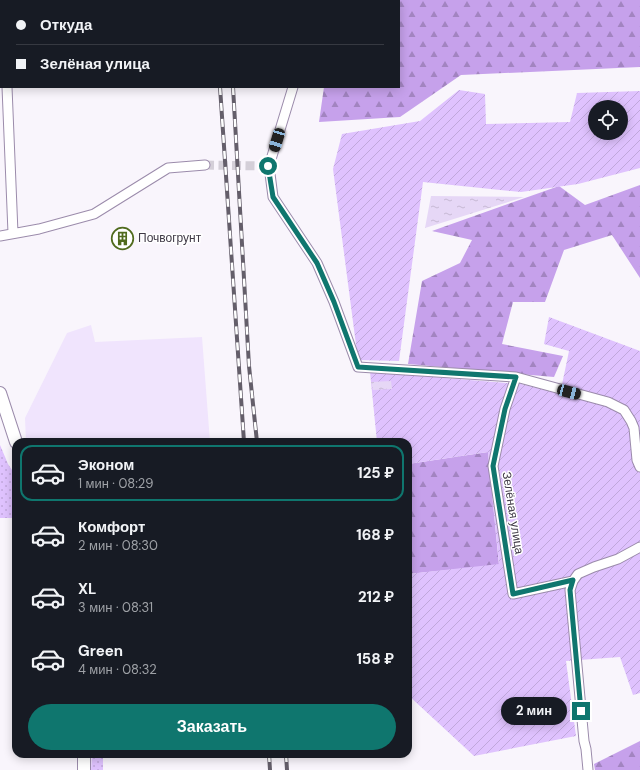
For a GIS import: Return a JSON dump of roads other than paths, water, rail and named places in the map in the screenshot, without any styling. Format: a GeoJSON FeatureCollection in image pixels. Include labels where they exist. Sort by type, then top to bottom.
{"type":"FeatureCollection","features":[{"type":"Feature","properties":{"kind":"street"},"geometry":{"type":"LineString","coordinates":[[7,88],[13,233]]}},
{"type":"Feature","properties":{"kind":"street"},"geometry":{"type":"LineString","coordinates":[[293,88],[268,166],[273,197],[317,263],[334,302],[358,367],[516,377],[608,402],[624,410],[634,428],[637,460],[640,467]]}},
{"type":"Feature","properties":{"kind":"street"},"geometry":{"type":"LineString","coordinates":[[0,236],[39,229],[94,214],[168,168],[205,165]]}},
{"type":"Feature","properties":{"kind":"street","name":"Зелёная улица"},"geometry":{"type":"LineString","coordinates":[[516,377],[505,409],[493,466],[513,594],[573,580],[578,574],[618,559],[640,547]]}},
{"type":"Feature","properties":{"kind":"street"},"geometry":{"type":"LineString","coordinates":[[0,393],[15,438]]}},
{"type":"Feature","properties":{"kind":"street"},"geometry":{"type":"LineString","coordinates":[[573,580],[570,590],[588,770]]}},
{"type":"Feature","properties":{"kind":"street"},"geometry":{"type":"LineString","coordinates":[[84,758],[84,770]]}},
{"type":"Feature","properties":{"kind":"water"},"geometry":{"type":"Polygon","coordinates":[[[431,196],[524,197],[425,228],[431,196]]]}},
{"type":"Feature","properties":{"kind":"water"},"geometry":{"type":"Polygon","coordinates":[[[391,381],[392,389],[373,390],[371,382],[391,381]]]}},
{"type":"Feature","properties":{"kind":"tunnel"},"geometry":{"type":"LineString","coordinates":[[205,165],[269,166]]}},
{"type":"Feature","properties":{"kind":"railway"},"geometry":{"type":"LineString","coordinates":[[220,88],[244,438]]}},
{"type":"Feature","properties":{"kind":"railway"},"geometry":{"type":"LineString","coordinates":[[233,88],[249,366],[257,438]]}},
{"type":"Feature","properties":{"kind":"railway"},"geometry":{"type":"LineString","coordinates":[[269,758],[270,770]]}},
{"type":"Feature","properties":{"kind":"railway"},"geometry":{"type":"LineString","coordinates":[[286,758],[287,770]]}},
{"type":"Feature","properties":{"kind":"place","name":"Почвогрунт"},"geometry":{"type":"Point","coordinates":[123,238]}}]}
